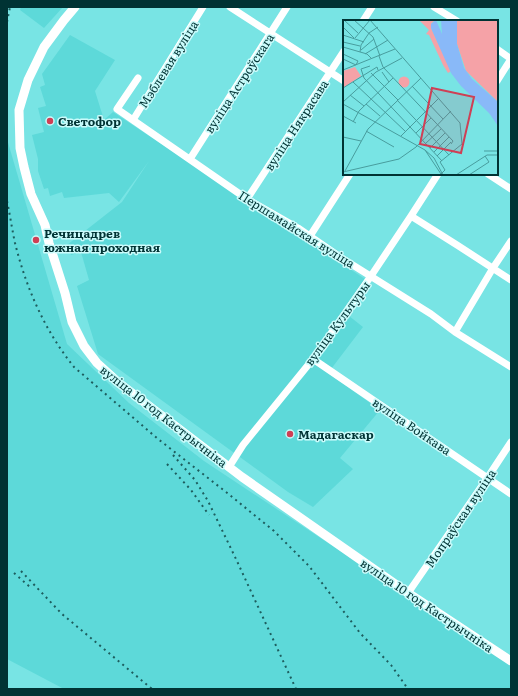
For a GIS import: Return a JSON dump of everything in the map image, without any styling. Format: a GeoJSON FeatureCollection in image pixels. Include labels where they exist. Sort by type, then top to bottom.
{"type":"FeatureCollection","features":[{"type":"Feature","properties":{"kind":"street","name":"вуліца 10 год Кастрычніка"},"geometry":{"type":"LineString","coordinates":[[75,7],[44,47],[28,80],[19,110],[20,148],[32,194],[45,224],[72,322],[90,356],[119,383],[229,467],[408,593],[511,661]]}},
{"type":"Feature","properties":{"kind":"street","name":"Мэблевая вуліца"},"geometry":{"type":"LineString","coordinates":[[133,120],[203,7]]}},
{"type":"Feature","properties":{"kind":"street"},"geometry":{"type":"LineString","coordinates":[[230,7],[343,80]]}},
{"type":"Feature","properties":{"kind":"street","name":"вуліца Астроўскага"},"geometry":{"type":"LineString","coordinates":[[190,159],[287,7]]}},
{"type":"Feature","properties":{"kind":"street"},"geometry":{"type":"LineString","coordinates":[[364,20],[372,7]]}},
{"type":"Feature","properties":{"kind":"street"},"geometry":{"type":"LineString","coordinates":[[434,7],[449,19]]}},
{"type":"Feature","properties":{"kind":"street"},"geometry":{"type":"LineString","coordinates":[[498,50],[511,59],[498,79]]}},
{"type":"Feature","properties":{"kind":"street","name":"вуліца Някрасава"},"geometry":{"type":"LineString","coordinates":[[247,199],[343,53]]}},
{"type":"Feature","properties":{"kind":"street","name":"Першамайская вуліца"},"geometry":{"type":"LineString","coordinates":[[138,78],[117,109],[247,199],[298,228],[431,314],[455,332],[511,366]]}},
{"type":"Feature","properties":{"kind":"street"},"geometry":{"type":"LineString","coordinates":[[310,236],[349,175]]}},
{"type":"Feature","properties":{"kind":"street","name":"вуліца Культуры"},"geometry":{"type":"LineString","coordinates":[[229,467],[243,445],[313,358],[371,276],[437,175]]}},
{"type":"Feature","properties":{"kind":"street"},"geometry":{"type":"LineString","coordinates":[[490,175],[511,189]]}},
{"type":"Feature","properties":{"kind":"street"},"geometry":{"type":"LineString","coordinates":[[411,216],[511,280]]}},
{"type":"Feature","properties":{"kind":"street"},"geometry":{"type":"LineString","coordinates":[[455,332],[511,241]]}},
{"type":"Feature","properties":{"kind":"street","name":"вуліца Войкава"},"geometry":{"type":"LineString","coordinates":[[313,358],[511,494]]}},
{"type":"Feature","properties":{"kind":"street","name":"Мопраўская вуліца"},"geometry":{"type":"LineString","coordinates":[[408,593],[488,478],[511,442]]}},
{"type":"Feature","properties":{"kind":"shaded area"},"geometry":{"type":"Polygon","coordinates":[[[21,7],[63,7],[44,28],[20,10],[21,7]]]}},
{"type":"Feature","properties":{"kind":"shaded area"},"geometry":{"type":"Polygon","coordinates":[[[70,35],[115,60],[95,91],[104,120],[113,112],[365,279],[344,312],[363,327],[328,373],[380,410],[340,458],[353,469],[313,507],[288,492],[98,354],[77,286],[89,280],[81,252],[71,255],[67,245],[122,202],[149,161],[119,202],[109,193],[64,198],[62,192],[50,196],[48,188],[44,189],[38,171],[38,159],[32,135],[44,132],[38,108],[46,106],[40,87],[45,85],[42,74],[70,35]]]}},
{"type":"Feature","properties":{"kind":"shaded area"},"geometry":{"type":"Polygon","coordinates":[[[7,139],[67,344],[129,403],[204,461],[511,664],[511,689],[64,689],[7,659],[7,139]]]}},
{"type":"Feature","properties":{"kind":"railway"},"geometry":{"type":"LineString","coordinates":[[7,22],[10,7]]}},
{"type":"Feature","properties":{"kind":"railway"},"geometry":{"type":"LineString","coordinates":[[7,201],[15,243],[31,293],[45,324],[74,367],[158,439],[274,531],[309,566],[360,633],[391,665],[408,689]]}},
{"type":"Feature","properties":{"kind":"railway"},"geometry":{"type":"LineString","coordinates":[[173,455],[195,480],[208,501],[296,689]]}},
{"type":"Feature","properties":{"kind":"railway"},"geometry":{"type":"LineString","coordinates":[[167,464],[191,490],[209,515]]}},
{"type":"Feature","properties":{"kind":"railway"},"geometry":{"type":"LineString","coordinates":[[21,571],[62,614],[152,689]]}},
{"type":"Feature","properties":{"kind":"railway"},"geometry":{"type":"LineString","coordinates":[[14,573],[30,587]]}},
{"type":"Feature","properties":{"kind":"place","name":"Светофор"},"geometry":{"type":"Point","coordinates":[50,121]}},
{"type":"Feature","properties":{"kind":"place","name":"Речицадрев южная проходная"},"geometry":{"type":"Point","coordinates":[36,240]}},
{"type":"Feature","properties":{"kind":"place","name":"Мадагаскар"},"geometry":{"type":"Point","coordinates":[290,434]}}]}
